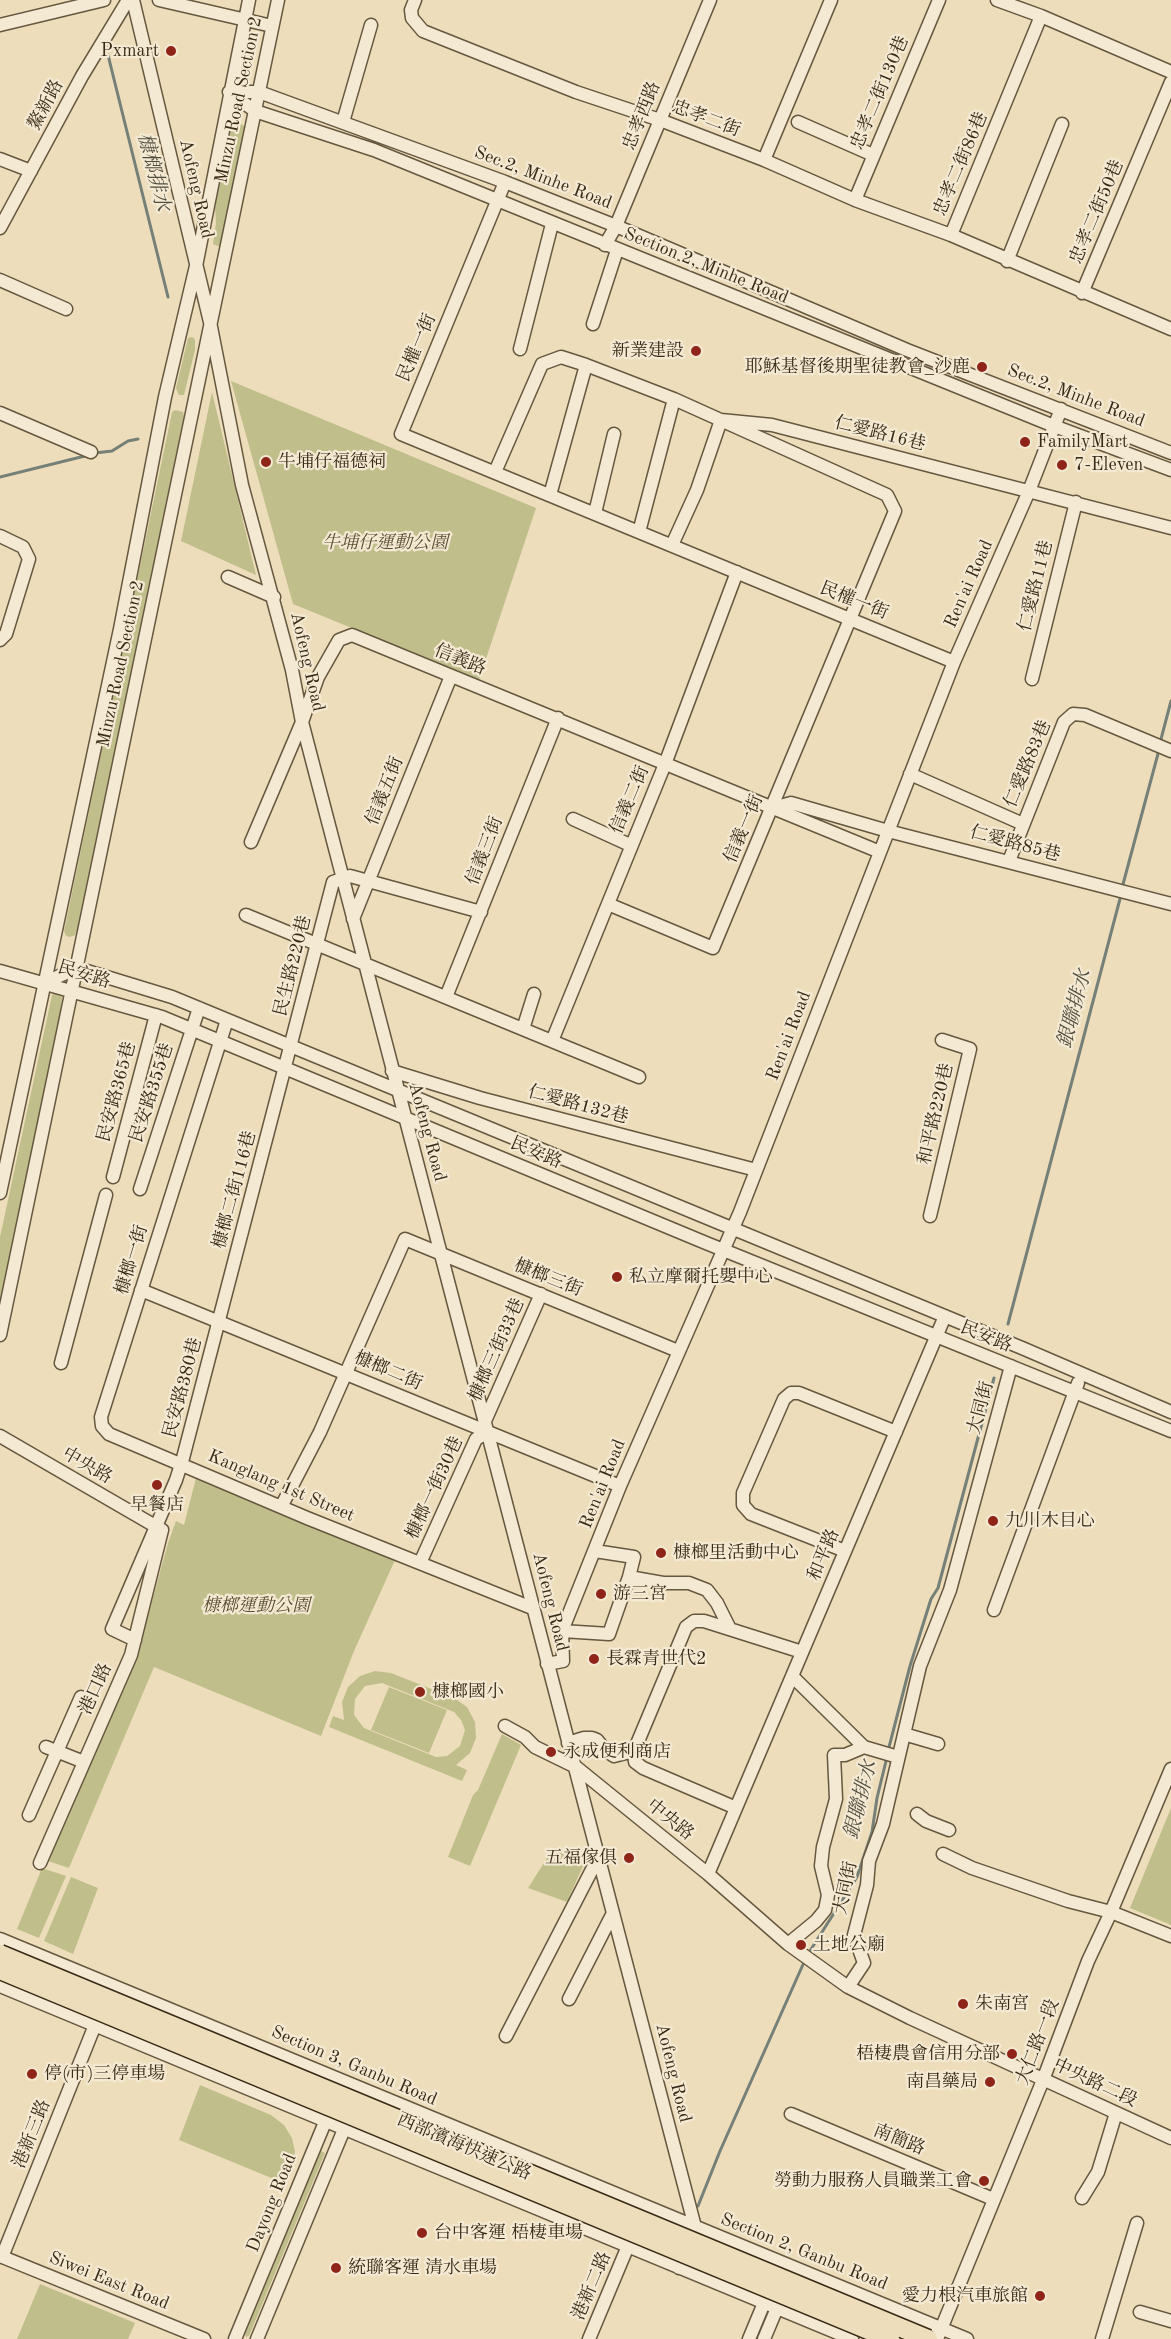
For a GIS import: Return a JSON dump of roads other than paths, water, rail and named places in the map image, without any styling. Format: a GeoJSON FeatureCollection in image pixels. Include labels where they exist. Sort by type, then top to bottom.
{"type":"FeatureCollection","features":[{"type":"Feature","properties":{"kind":"highway","name":"西部濱海快速公路"},"geometry":{"type":"LineString","coordinates":[[0,1954],[935,2335]]}},
{"type":"Feature","properties":{"kind":"highway","name":"西部濱海快速公路"},"geometry":{"type":"LineString","coordinates":[[0,1970],[890,2339]]}},
{"type":"Feature","properties":{"kind":"street"},"geometry":{"type":"LineString","coordinates":[[0,25],[104,0]]}},
{"type":"Feature","properties":{"kind":"street","name":"鰲新路"},"geometry":{"type":"LineString","coordinates":[[0,228],[82,76],[128,0]]}},
{"type":"Feature","properties":{"kind":"street","name":"Aofeng Road"},"geometry":{"type":"LineString","coordinates":[[133,0],[210,322],[242,485],[274,597],[302,722],[342,879],[695,2227]]}},
{"type":"Feature","properties":{"kind":"street"},"geometry":{"type":"LineString","coordinates":[[159,0],[272,26]]}},
{"type":"Feature","properties":{"kind":"street","name":"Minzu Road Section 2"},"geometry":{"type":"LineString","coordinates":[[0,1193],[120,629],[165,397],[195,266],[249,0]]}},
{"type":"Feature","properties":{"kind":"street","name":"Minzu Road Section 2"},"geometry":{"type":"LineString","coordinates":[[0,1335],[278,0]]}},
{"type":"Feature","properties":{"kind":"street","name":"忠孝二街"},"geometry":{"type":"LineString","coordinates":[[415,0],[411,10],[412,18],[423,31],[576,92],[660,120],[764,160],[855,200],[951,236],[1171,329]]}},
{"type":"Feature","properties":{"kind":"street","name":"忠孝西路"},"geometry":{"type":"LineString","coordinates":[[593,324],[615,226],[710,0]]}},
{"type":"Feature","properties":{"kind":"street"},"geometry":{"type":"LineString","coordinates":[[764,160],[831,0]]}},
{"type":"Feature","properties":{"kind":"street","name":"忠孝二街130巷"},"geometry":{"type":"LineString","coordinates":[[855,200],[939,0]]}},
{"type":"Feature","properties":{"kind":"street"},"geometry":{"type":"LineString","coordinates":[[997,0],[1041,16],[1171,72]]}},
{"type":"Feature","properties":{"kind":"street","name":"忠孝二街86巷"},"geometry":{"type":"LineString","coordinates":[[951,236],[1041,16]]}},
{"type":"Feature","properties":{"kind":"street"},"geometry":{"type":"LineString","coordinates":[[343,122],[371,25]]}},
{"type":"Feature","properties":{"kind":"street","name":"忠孝二街50巷"},"geometry":{"type":"LineString","coordinates":[[1082,293],[1171,82]]}},
{"type":"Feature","properties":{"kind":"street","name":"Sec.2, Minhe Road"},"geometry":{"type":"LineString","coordinates":[[229,92],[259,92],[505,182],[908,350],[1171,453]]}},
{"type":"Feature","properties":{"kind":"street","name":"Section 2, Minhe Road"},"geometry":{"type":"LineString","coordinates":[[229,92],[255,111],[374,150],[497,202],[1054,426],[1168,469]]}},
{"type":"Feature","properties":{"kind":"street"},"geometry":{"type":"LineString","coordinates":[[798,122],[873,156]]}},
{"type":"Feature","properties":{"kind":"street"},"geometry":{"type":"LineString","coordinates":[[1007,261],[1062,124]]}},
{"type":"Feature","properties":{"kind":"street"},"geometry":{"type":"LineString","coordinates":[[0,159],[31,171]]}},
{"type":"Feature","properties":{"kind":"street","name":"民權一街"},"geometry":{"type":"LineString","coordinates":[[505,182],[401,434],[954,662]]}},
{"type":"Feature","properties":{"kind":"street"},"geometry":{"type":"LineString","coordinates":[[520,349],[552,224]]}},
{"type":"Feature","properties":{"kind":"street"},"geometry":{"type":"LineString","coordinates":[[0,280],[66,309]]}},
{"type":"Feature","properties":{"kind":"street"},"geometry":{"type":"LineString","coordinates":[[495,472],[542,364],[561,357],[674,399],[721,420],[697,490],[672,545]]}},
{"type":"Feature","properties":{"kind":"street"},"geometry":{"type":"LineString","coordinates":[[550,495],[586,365]]}},
{"type":"Feature","properties":{"kind":"street"},"geometry":{"type":"LineString","coordinates":[[639,532],[674,399]]}},
{"type":"Feature","properties":{"kind":"street","name":"Ren'ai Road"},"geometry":{"type":"LineString","coordinates":[[548,1664],[563,1661],[562,1631],[620,1486],[732,1229],[954,662],[1029,491],[1061,409]]}},
{"type":"Feature","properties":{"kind":"street"},"geometry":{"type":"LineString","coordinates":[[0,413],[91,452]]}},
{"type":"Feature","properties":{"kind":"street","name":"仁愛路16巷"},"geometry":{"type":"LineString","coordinates":[[721,420],[772,425],[1029,491]]}},
{"type":"Feature","properties":{"kind":"street","name":"信義一街"},"geometry":{"type":"LineString","coordinates":[[608,903],[713,948],[895,512],[887,495],[721,420]]}},
{"type":"Feature","properties":{"kind":"street"},"geometry":{"type":"LineString","coordinates":[[595,513],[614,434]]}},
{"type":"Feature","properties":{"kind":"street"},"geometry":{"type":"LineString","coordinates":[[1168,469],[1171,453]]}},
{"type":"Feature","properties":{"kind":"street"},"geometry":{"type":"LineString","coordinates":[[1029,491],[1171,528]]}},
{"type":"Feature","properties":{"kind":"street","name":"仁愛路11巷"},"geometry":{"type":"LineString","coordinates":[[1032,679],[1076,502]]}},
{"type":"Feature","properties":{"kind":"street"},"geometry":{"type":"LineString","coordinates":[[0,536],[23,547],[28,559],[6,633],[0,640]]}},
{"type":"Feature","properties":{"kind":"street","name":"信義二街"},"geometry":{"type":"LineString","coordinates":[[552,1041],[630,845],[665,764],[737,572]]}},
{"type":"Feature","properties":{"kind":"street"},"geometry":{"type":"LineString","coordinates":[[228,577],[274,597]]}},
{"type":"Feature","properties":{"kind":"street","name":"信義路"},"geometry":{"type":"LineString","coordinates":[[251,842],[302,722],[318,677],[339,640],[352,635],[880,852]]}},
{"type":"Feature","properties":{"kind":"street","name":"信義五街"},"geometry":{"type":"LineString","coordinates":[[353,919],[451,676]]}},
{"type":"Feature","properties":{"kind":"street","name":"仁愛路83巷"},"geometry":{"type":"LineString","coordinates":[[1009,861],[1064,722],[1073,714],[1085,715],[1163,748]]}},
{"type":"Feature","properties":{"kind":"street","name":"信義三街"},"geometry":{"type":"LineString","coordinates":[[446,997],[558,718]]}},
{"type":"Feature","properties":{"kind":"street"},"geometry":{"type":"LineString","coordinates":[[910,774],[1023,824]]}},
{"type":"Feature","properties":{"kind":"street","name":"信義路"},"geometry":{"type":"LineString","coordinates":[[773,808],[791,803],[888,831]]}},
{"type":"Feature","properties":{"kind":"street"},"geometry":{"type":"LineString","coordinates":[[573,819],[630,845]]}},
{"type":"Feature","properties":{"kind":"street","name":"仁愛路85巷"},"geometry":{"type":"LineString","coordinates":[[888,831],[1171,904]]}},
{"type":"Feature","properties":{"kind":"street"},"geometry":{"type":"LineString","coordinates":[[342,879],[350,876],[481,912]]}},
{"type":"Feature","properties":{"kind":"street","name":"民生路220巷"},"geometry":{"type":"LineString","coordinates":[[285,1068],[333,882],[342,879]]}},
{"type":"Feature","properties":{"kind":"street"},"geometry":{"type":"LineString","coordinates":[[246,915],[639,1077]]}},
{"type":"Feature","properties":{"kind":"street","name":"民安路"},"geometry":{"type":"LineString","coordinates":[[44,983],[77,968],[172,997],[945,1316],[1171,1412]]}},
{"type":"Feature","properties":{"kind":"street"},"geometry":{"type":"LineString","coordinates":[[0,971],[44,983]]}},
{"type":"Feature","properties":{"kind":"street","name":"民安路"},"geometry":{"type":"LineString","coordinates":[[44,983],[156,1015],[192,1029],[723,1250],[1171,1431]]}},
{"type":"Feature","properties":{"kind":"street"},"geometry":{"type":"LineString","coordinates":[[523,1029],[534,994]]}},
{"type":"Feature","properties":{"kind":"street","name":"民安路355巷"},"geometry":{"type":"LineString","coordinates":[[140,1189],[199,1008]]}},
{"type":"Feature","properties":{"kind":"street","name":"民安路365巷"},"geometry":{"type":"LineString","coordinates":[[112,1177],[156,1015]]}},
{"type":"Feature","properties":{"kind":"street","name":"槺榔一街"},"geometry":{"type":"LineString","coordinates":[[181,1464],[109,1434],[102,1426],[101,1417],[227,1020]]}},
{"type":"Feature","properties":{"kind":"street","name":"和平路220巷"},"geometry":{"type":"LineString","coordinates":[[930,1216],[970,1049],[942,1040]]}},
{"type":"Feature","properties":{"kind":"street","name":"槺榔二街116巷"},"geometry":{"type":"LineString","coordinates":[[219,1322],[285,1068]]}},
{"type":"Feature","properties":{"kind":"street","name":"仁愛路132巷"},"geometry":{"type":"LineString","coordinates":[[392,1071],[480,1098],[756,1170]]}},
{"type":"Feature","properties":{"kind":"street"},"geometry":{"type":"LineString","coordinates":[[61,1364],[106,1195]]}},
{"type":"Feature","properties":{"kind":"street","name":"槺榔三街"},"geometry":{"type":"LineString","coordinates":[[345,1373],[405,1239],[678,1351]]}},
{"type":"Feature","properties":{"kind":"street","name":"槺榔二街"},"geometry":{"type":"LineString","coordinates":[[141,1290],[345,1373],[487,1426],[620,1486]]}},
{"type":"Feature","properties":{"kind":"street","name":"槺榔三街33巷"},"geometry":{"type":"LineString","coordinates":[[487,1426],[541,1294]]}},
{"type":"Feature","properties":{"kind":"street","name":"和平路"},"geometry":{"type":"LineString","coordinates":[[708,1874],[945,1316]]}},
{"type":"Feature","properties":{"kind":"street","name":"民安路380巷"},"geometry":{"type":"LineString","coordinates":[[181,1464],[219,1322]]}},
{"type":"Feature","properties":{"kind":"street","name":"大同街"},"geometry":{"type":"LineString","coordinates":[[848,1987],[864,1963],[854,1935],[867,1886],[869,1861],[883,1824],[920,1666],[947,1598],[1011,1366]]}},
{"type":"Feature","properties":{"kind":"street"},"geometry":{"type":"LineString","coordinates":[[281,1507],[320,1432],[345,1373]]}},
{"type":"Feature","properties":{"kind":"street"},"geometry":{"type":"LineString","coordinates":[[994,1610],[1082,1374]]}},
{"type":"Feature","properties":{"kind":"street"},"geometry":{"type":"LineString","coordinates":[[845,1551],[751,1514],[743,1505],[743,1493],[784,1399],[791,1393],[800,1393],[896,1432]]}},
{"type":"Feature","properties":{"kind":"street","name":"槺榔一街30巷"},"geometry":{"type":"LineString","coordinates":[[420,1563],[476,1439],[487,1426]]}},
{"type":"Feature","properties":{"kind":"street","name":"中央路"},"geometry":{"type":"LineString","coordinates":[[0,1436],[156,1527]]}},
{"type":"Feature","properties":{"kind":"street","name":"Kanglang 1st Street"},"geometry":{"type":"LineString","coordinates":[[135,1640],[112,1629],[181,1464],[281,1507],[532,1608]]}},
{"type":"Feature","properties":{"kind":"street","name":"港口路"},"geometry":{"type":"LineString","coordinates":[[40,1863],[131,1655],[162,1530],[156,1527]]}},
{"type":"Feature","properties":{"kind":"street"},"geometry":{"type":"LineString","coordinates":[[562,1631],[609,1634],[634,1557],[594,1551]]}},
{"type":"Feature","properties":{"kind":"street"},"geometry":{"type":"LineString","coordinates":[[629,1577],[663,1583],[689,1583],[707,1590],[717,1603],[730,1629]]}},
{"type":"Feature","properties":{"kind":"street"},"geometry":{"type":"LineString","coordinates":[[736,1808],[643,1768],[635,1761],[634,1751],[686,1627],[694,1621],[704,1621],[802,1652]]}},
{"type":"Feature","properties":{"kind":"street"},"geometry":{"type":"LineString","coordinates":[[792,1676],[870,1749],[898,1757]]}},
{"type":"Feature","properties":{"kind":"street"},"geometry":{"type":"LineString","coordinates":[[29,1815],[52,1749],[81,1697]]}},
{"type":"Feature","properties":{"kind":"street","name":"中央路"},"geometry":{"type":"LineString","coordinates":[[505,1726],[525,1737],[535,1747],[576,1767],[708,1874],[788,1944],[808,1958]]}},
{"type":"Feature","properties":{"kind":"street"},"geometry":{"type":"LineString","coordinates":[[904,1734],[938,1744]]}},
{"type":"Feature","properties":{"kind":"street"},"geometry":{"type":"LineString","coordinates":[[568,1743],[592,1738],[614,1756],[634,1751]]}},
{"type":"Feature","properties":{"kind":"street"},"geometry":{"type":"LineString","coordinates":[[52,1749],[84,1762]]}},
{"type":"Feature","properties":{"kind":"street"},"geometry":{"type":"LineString","coordinates":[[788,1944],[816,1921],[825,1910],[828,1894],[821,1866],[836,1799],[834,1755],[845,1755],[870,1749]]}},
{"type":"Feature","properties":{"kind":"street","name":"大仁路一段"},"geometry":{"type":"LineString","coordinates":[[935,2335],[1044,2080],[1088,1961],[1171,1769]]}},
{"type":"Feature","properties":{"kind":"street"},"geometry":{"type":"LineString","coordinates":[[917,1814],[926,1821],[949,1830]]}},
{"type":"Feature","properties":{"kind":"street"},"geometry":{"type":"LineString","coordinates":[[943,1854],[972,1868],[1111,1912],[1171,1936]]}},
{"type":"Feature","properties":{"kind":"street"},"geometry":{"type":"LineString","coordinates":[[506,2036],[599,1856]]}},
{"type":"Feature","properties":{"kind":"street"},"geometry":{"type":"LineString","coordinates":[[569,1999],[613,1913]]}},
{"type":"Feature","properties":{"kind":"street","name":"Section 3, Ganbu Road"},"geometry":{"type":"LineString","coordinates":[[0,1939],[695,2227]]}},
{"type":"Feature","properties":{"kind":"street","name":"中央路二段"},"geometry":{"type":"LineString","coordinates":[[808,1958],[848,1987],[1171,2138]]}},
{"type":"Feature","properties":{"kind":"street"},"geometry":{"type":"LineString","coordinates":[[0,1986],[852,2339]]}},
{"type":"Feature","properties":{"kind":"street","name":"港新三路"},"geometry":{"type":"LineString","coordinates":[[1,2256],[95,2025]]}},
{"type":"Feature","properties":{"kind":"street","name":"Dayong Road"},"geometry":{"type":"LineString","coordinates":[[235,2339],[342,2080]]}},
{"type":"Feature","properties":{"kind":"street","name":"Dayong Road"},"geometry":{"type":"LineString","coordinates":[[257,2339],[361,2088]]}},
{"type":"Feature","properties":{"kind":"street"},"geometry":{"type":"LineString","coordinates":[[1082,2198],[1098,2172],[1116,2113]]}},
{"type":"Feature","properties":{"kind":"street","name":"南簡路"},"geometry":{"type":"LineString","coordinates":[[791,2114],[993,2199]]}},
{"type":"Feature","properties":{"kind":"street"},"geometry":{"type":"LineString","coordinates":[[1102,2339],[1137,2223]]}},
{"type":"Feature","properties":{"kind":"street"},"geometry":{"type":"LineString","coordinates":[[679,2268],[695,2227]]}},
{"type":"Feature","properties":{"kind":"street","name":"Section 2, Ganbu Road"},"geometry":{"type":"LineString","coordinates":[[695,2227],[935,2335],[967,2339]]}},
{"type":"Feature","properties":{"kind":"street","name":"港新二路"},"geometry":{"type":"LineString","coordinates":[[589,2339],[628,2246]]}},
{"type":"Feature","properties":{"kind":"street","name":"Siwei East Road"},"geometry":{"type":"LineString","coordinates":[[1,2256],[204,2339]]}},
{"type":"Feature","properties":{"kind":"street"},"geometry":{"type":"LineString","coordinates":[[749,2339],[764,2303]]}},
{"type":"Feature","properties":{"kind":"street"},"geometry":{"type":"LineString","coordinates":[[764,2339],[777,2308]]}},
{"type":"Feature","properties":{"kind":"street"},"geometry":{"type":"LineString","coordinates":[[1140,2313],[1171,2321]]}},
{"type":"Feature","properties":{"kind":"waterway","name":"槺榔排水"},"geometry":{"type":"LineString","coordinates":[[108,55],[168,297]]}},
{"type":"Feature","properties":{"kind":"waterway","name":"槺榔排水"},"geometry":{"type":"LineString","coordinates":[[95,453],[112,451],[128,441],[138,439]]}},
{"type":"Feature","properties":{"kind":"waterway","name":"槺榔排水"},"geometry":{"type":"LineString","coordinates":[[0,477],[89,455]]}},
{"type":"Feature","properties":{"kind":"waterway","name":"銀聯排水"},"geometry":{"type":"LineString","coordinates":[[1160,743],[1171,701]]}},
{"type":"Feature","properties":{"kind":"waterway","name":"銀聯排水"},"geometry":{"type":"LineString","coordinates":[[1122,888],[1159,750]]}},
{"type":"Feature","properties":{"kind":"waterway","name":"銀聯排水"},"geometry":{"type":"LineString","coordinates":[[1008,1324],[1121,895]]}},
{"type":"Feature","properties":{"kind":"waterway","name":"銀聯排水"},"geometry":{"type":"LineString","coordinates":[[888,1751],[910,1666],[931,1599],[938,1588],[994,1378]]}},
{"type":"Feature","properties":{"kind":"waterway","name":"銀聯排水"},"geometry":{"type":"LineString","coordinates":[[808,1954],[857,1877],[872,1832],[887,1757]]}},
{"type":"Feature","properties":{"kind":"waterway","name":"銀聯排水"},"geometry":{"type":"LineString","coordinates":[[698,2206],[805,1960]]}},
{"type":"Feature","properties":{"kind":"place","name":"Pxmart"},"geometry":{"type":"Point","coordinates":[171,51]}},
{"type":"Feature","properties":{"kind":"place","name":"新業建設"},"geometry":{"type":"Point","coordinates":[696,351]}},
{"type":"Feature","properties":{"kind":"place","name":"耶穌基督後期聖徒教會_沙鹿"},"geometry":{"type":"Point","coordinates":[982,367]}},
{"type":"Feature","properties":{"kind":"place","name":"FamilyMart"},"geometry":{"type":"Point","coordinates":[1025,442]}},
{"type":"Feature","properties":{"kind":"place","name":"牛埔仔福德祠"},"geometry":{"type":"Point","coordinates":[266,462]}},
{"type":"Feature","properties":{"kind":"place","name":"7-Eleven"},"geometry":{"type":"Point","coordinates":[1062,465]}},
{"type":"Feature","properties":{"kind":"place","name":"私立摩爾托嬰中心"},"geometry":{"type":"Point","coordinates":[617,1277]}},
{"type":"Feature","properties":{"kind":"place","name":"早餐店"},"geometry":{"type":"Point","coordinates":[157,1485]}},
{"type":"Feature","properties":{"kind":"place","name":"九川木目心"},"geometry":{"type":"Point","coordinates":[993,1521]}},
{"type":"Feature","properties":{"kind":"place","name":"槺榔里活動中心"},"geometry":{"type":"Point","coordinates":[661,1553]}},
{"type":"Feature","properties":{"kind":"place","name":"游三宮"},"geometry":{"type":"Point","coordinates":[601,1594]}},
{"type":"Feature","properties":{"kind":"place","name":"長霖青世代2"},"geometry":{"type":"Point","coordinates":[594,1659]}},
{"type":"Feature","properties":{"kind":"place","name":"槺榔國小"},"geometry":{"type":"Point","coordinates":[420,1692]}},
{"type":"Feature","properties":{"kind":"place","name":"永成便利商店"},"geometry":{"type":"Point","coordinates":[551,1752]}},
{"type":"Feature","properties":{"kind":"place","name":"五福傢俱"},"geometry":{"type":"Point","coordinates":[629,1858]}},
{"type":"Feature","properties":{"kind":"place","name":"土地公廟"},"geometry":{"type":"Point","coordinates":[801,1945]}},
{"type":"Feature","properties":{"kind":"place","name":"朱南宮"},"geometry":{"type":"Point","coordinates":[963,2004]}},
{"type":"Feature","properties":{"kind":"place","name":"梧棲農會信用分部"},"geometry":{"type":"Point","coordinates":[1012,2054]}},
{"type":"Feature","properties":{"kind":"place","name":"停(市)三停車場"},"geometry":{"type":"Point","coordinates":[32,2074]}},
{"type":"Feature","properties":{"kind":"place","name":"南昌藥局"},"geometry":{"type":"Point","coordinates":[990,2082]}},
{"type":"Feature","properties":{"kind":"place","name":"勞動力服務人員職業工會"},"geometry":{"type":"Point","coordinates":[984,2181]}},
{"type":"Feature","properties":{"kind":"place","name":"台中客運 梧棲車場"},"geometry":{"type":"Point","coordinates":[422,2233]}},
{"type":"Feature","properties":{"kind":"place","name":"統聯客運 清水車場"},"geometry":{"type":"Point","coordinates":[336,2268]}},
{"type":"Feature","properties":{"kind":"place","name":"愛力根汽車旅館"},"geometry":{"type":"Point","coordinates":[1040,2296]}},
{"type":"Feature","properties":{"kind":"park label","name":"牛埔仔運動公園"},"geometry":{"type":"Point","coordinates":[385,543]}},
{"type":"Feature","properties":{"kind":"park label","name":"槺榔運動公園"},"geometry":{"type":"Point","coordinates":[256,1606]}}]}
